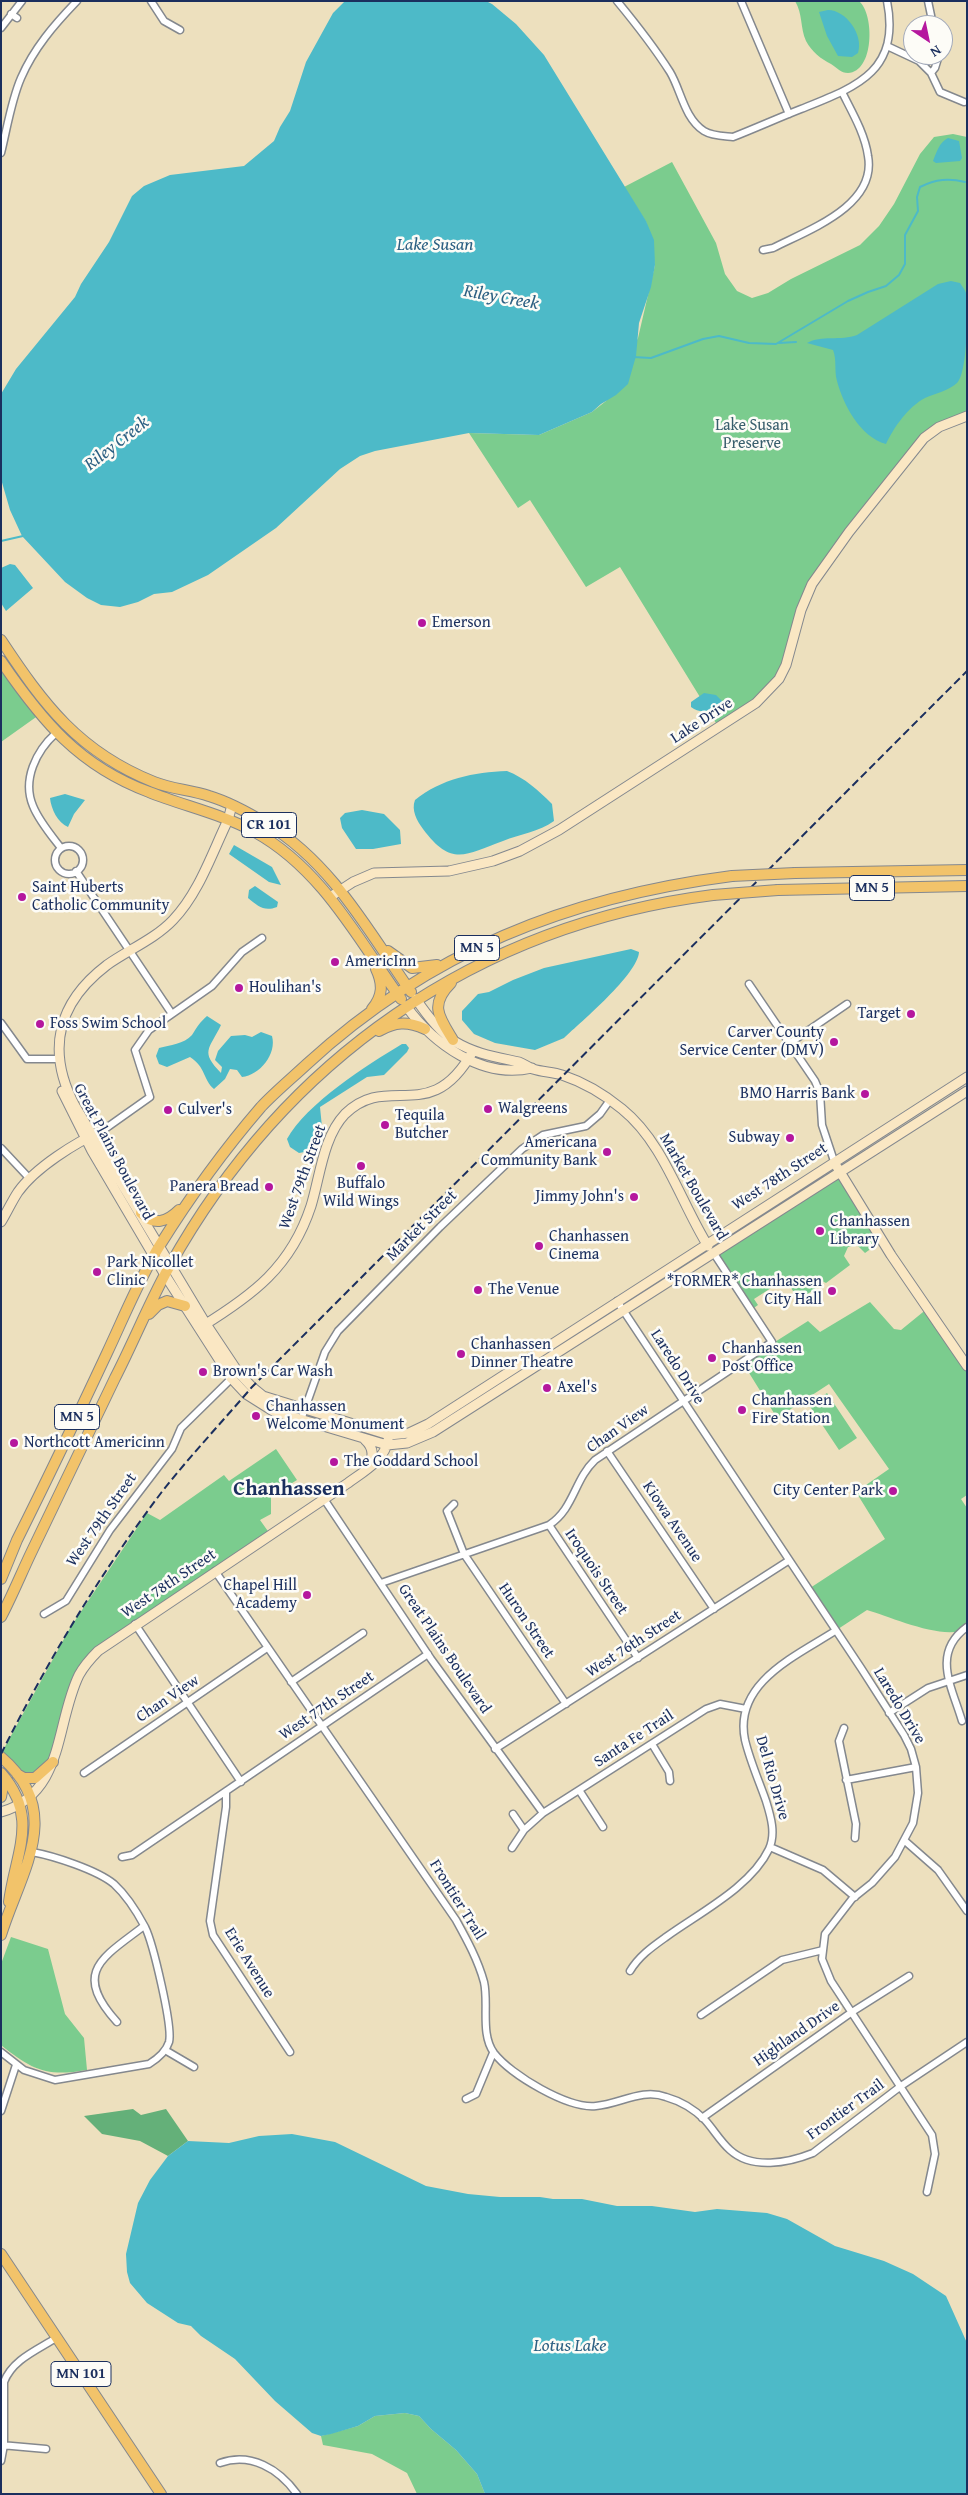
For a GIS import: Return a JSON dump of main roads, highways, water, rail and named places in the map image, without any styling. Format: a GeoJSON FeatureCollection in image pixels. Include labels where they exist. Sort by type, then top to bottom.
{"type":"FeatureCollection","features":[{"type":"Feature","properties":{"kind":"main road","name":"Market Boulevard"},"geometry":{"type":"LineString","coordinates":[[1,640],[34,689],[65,724],[103,755],[156,782],[209,796],[232,805],[268,825],[303,852],[341,890],[416,999]]}},
{"type":"Feature","properties":{"kind":"main road","name":"Market Boulevard"},"geometry":{"type":"LineString","coordinates":[[1,661],[39,715],[56,733],[92,763],[126,783],[256,832],[283,852],[330,897],[406,1006]]}},
{"type":"Feature","properties":{"kind":"main road","name":"MN 5"},"geometry":{"type":"LineString","coordinates":[[1,1579],[17,1540],[153,1256],[190,1198],[263,1105],[327,1046],[357,1023],[398,994],[457,958],[525,926],[595,901],[660,886],[732,876],[967,870]]}},
{"type":"Feature","properties":{"kind":"main road","name":"MN 5"},"geometry":{"type":"LineString","coordinates":[[1,1616],[170,1264],[224,1178],[266,1126],[350,1048],[416,999],[467,971],[516,947],[588,920],[647,905],[712,895],[778,890],[967,886]]}},
{"type":"Feature","properties":{"kind":"main road"},"geometry":{"type":"LineString","coordinates":[[375,940],[395,958],[412,968],[426,968],[457,958]]}},
{"type":"Feature","properties":{"kind":"main road"},"geometry":{"type":"LineString","coordinates":[[357,1023],[374,1006],[381,994],[380,981],[370,954]]}},
{"type":"Feature","properties":{"kind":"main road"},"geometry":{"type":"LineString","coordinates":[[453,1040],[440,1018],[438,1001],[449,985],[467,971]]}},
{"type":"Feature","properties":{"kind":"main road"},"geometry":{"type":"LineString","coordinates":[[350,1048],[392,1024],[404,1023],[425,1030]]}},
{"type":"Feature","properties":{"kind":"main road"},"geometry":{"type":"LineString","coordinates":[[141,1214],[154,1222],[164,1221],[190,1198]]}},
{"type":"Feature","properties":{"kind":"main road"},"geometry":{"type":"LineString","coordinates":[[138,1329],[160,1304],[170,1301],[185,1306]]}},
{"type":"Feature","properties":{"kind":"main road"},"geometry":{"type":"LineString","coordinates":[[1,1757],[17,1774],[30,1798],[35,1823],[32,1852],[1,1935]]}},
{"type":"Feature","properties":{"kind":"main road"},"geometry":{"type":"LineString","coordinates":[[17,1774],[24,1778],[35,1778],[53,1762]]}},
{"type":"Feature","properties":{"kind":"main road"},"geometry":{"type":"LineString","coordinates":[[1,1773],[13,1789],[19,1804],[23,1825],[23,1844],[8,1913]]}},
{"type":"Feature","properties":{"kind":"main road"},"geometry":{"type":"LineString","coordinates":[[1,1779],[3,1786],[1,1797]]}},
{"type":"Feature","properties":{"kind":"main road","name":"MN 101"},"geometry":{"type":"LineString","coordinates":[[1,2254],[161,2494]]}},
{"type":"Feature","properties":{"kind":"water","name":"Lake Susan"},"geometry":{"type":"Polygon","coordinates":[[[345,1],[486,1],[516,24],[544,55],[646,221],[654,240],[655,265],[651,287],[639,323],[636,356],[628,384],[592,412],[539,435],[469,433],[375,451],[360,456],[340,469],[276,528],[208,575],[172,592],[154,594],[138,602],[120,607],[101,605],[87,598],[65,582],[22,536],[10,510],[1,479],[1,394],[16,369],[75,297],[81,284],[109,242],[132,196],[144,186],[170,175],[244,166],[274,141],[290,111],[306,62],[333,13],[345,1]]]}},
{"type":"Feature","properties":{"kind":"water"},"geometry":{"type":"Polygon","coordinates":[[[828,10],[841,14],[856,31],[859,46],[858,53],[852,57],[838,56],[827,36],[819,12],[828,10]]]}},
{"type":"Feature","properties":{"kind":"water"},"geometry":{"type":"Polygon","coordinates":[[[948,138],[959,141],[962,158],[960,161],[936,163],[933,161],[937,151],[942,142],[948,138]]]}},
{"type":"Feature","properties":{"kind":"water"},"geometry":{"type":"Polygon","coordinates":[[[951,281],[960,283],[966,293],[966,340],[961,377],[953,386],[925,398],[907,412],[897,424],[886,444],[868,434],[854,419],[848,409],[836,377],[833,350],[807,343],[818,339],[844,338],[857,335],[938,284],[951,281]]]}},
{"type":"Feature","properties":{"kind":"water"},"geometry":{"type":"Polygon","coordinates":[[[10,564],[15,565],[33,588],[6,611],[1,603],[1,568],[10,564]]]}},
{"type":"Feature","properties":{"kind":"water"},"geometry":{"type":"Polygon","coordinates":[[[704,693],[716,695],[724,703],[704,711],[695,710],[691,707],[691,702],[704,693]]]}},
{"type":"Feature","properties":{"kind":"water"},"geometry":{"type":"Polygon","coordinates":[[[507,771],[531,785],[552,804],[554,821],[536,830],[479,850],[460,854],[451,853],[443,849],[423,829],[415,815],[414,804],[415,800],[425,793],[458,778],[482,773],[507,771]]]}},
{"type":"Feature","properties":{"kind":"water"},"geometry":{"type":"Polygon","coordinates":[[[65,794],[85,800],[74,814],[68,827],[56,815],[50,798],[65,794]]]}},
{"type":"Feature","properties":{"kind":"water"},"geometry":{"type":"Polygon","coordinates":[[[362,810],[384,814],[400,830],[401,844],[373,849],[356,849],[342,828],[340,818],[345,813],[362,810]]]}},
{"type":"Feature","properties":{"kind":"water"},"geometry":{"type":"Polygon","coordinates":[[[234,845],[272,867],[281,885],[269,882],[229,854],[234,845]]]}},
{"type":"Feature","properties":{"kind":"water"},"geometry":{"type":"Polygon","coordinates":[[[255,886],[278,902],[277,907],[268,909],[258,906],[248,898],[249,890],[255,886]]]}},
{"type":"Feature","properties":{"kind":"water"},"geometry":{"type":"Polygon","coordinates":[[[631,949],[639,952],[629,972],[608,997],[564,1038],[535,1050],[495,1043],[474,1034],[462,1020],[462,1011],[478,994],[489,992],[544,968],[631,949]]]}},
{"type":"Feature","properties":{"kind":"water"},"geometry":{"type":"Polygon","coordinates":[[[207,1016],[221,1025],[210,1045],[209,1055],[214,1066],[221,1073],[222,1067],[215,1060],[218,1051],[231,1036],[245,1035],[252,1037],[261,1032],[272,1036],[272,1050],[266,1063],[255,1072],[242,1077],[237,1070],[230,1069],[225,1079],[214,1089],[199,1065],[190,1057],[167,1067],[159,1064],[156,1056],[159,1048],[177,1044],[189,1038],[207,1016]]]}},
{"type":"Feature","properties":{"kind":"water"},"geometry":{"type":"Polygon","coordinates":[[[402,1044],[406,1044],[409,1048],[407,1052],[384,1075],[367,1077],[320,1107],[322,1127],[310,1151],[299,1153],[290,1147],[287,1139],[308,1112],[338,1086],[402,1044]]]}},
{"type":"Feature","properties":{"kind":"water","name":"Lotus Lake"},"geometry":{"type":"Polygon","coordinates":[[[292,2134],[335,2142],[426,2186],[468,2194],[500,2197],[582,2199],[617,2206],[652,2206],[695,2212],[717,2209],[767,2213],[787,2219],[835,2246],[884,2261],[913,2274],[946,2296],[967,2343],[967,2494],[485,2494],[477,2474],[456,2450],[419,2416],[405,2413],[375,2416],[358,2426],[331,2434],[321,2436],[312,2433],[275,2401],[235,2359],[201,2336],[191,2326],[178,2323],[147,2303],[130,2283],[127,2272],[126,2254],[138,2203],[150,2180],[168,2156],[188,2141],[229,2143],[259,2136],[292,2134]]]}},
{"type":"Feature","properties":{"kind":"waterway","name":"Riley Creek"},"geometry":{"type":"LineString","coordinates":[[633,357],[651,358],[703,339],[719,336],[749,343],[776,344],[848,301],[886,286],[899,275],[905,264],[905,235],[918,211],[917,197],[920,187],[942,180],[965,182]]}},
{"type":"Feature","properties":{"kind":"waterway"},"geometry":{"type":"LineString","coordinates":[[779,343],[796,342]]}},
{"type":"Feature","properties":{"kind":"waterway","name":"Riley Creek"},"geometry":{"type":"LineString","coordinates":[[1,541],[23,536]]}},
{"type":"Feature","properties":{"kind":"railway"},"geometry":{"type":"LineString","coordinates":[[1,1754],[55,1653],[116,1555],[172,1479],[252,1387],[967,671]]}},
{"type":"Feature","properties":{"kind":"place","name":"Emerson"},"geometry":{"type":"Point","coordinates":[422,623]}},
{"type":"Feature","properties":{"kind":"place","name":"Saint Huberts Catholic Community"},"geometry":{"type":"Point","coordinates":[22,897]}},
{"type":"Feature","properties":{"kind":"place","name":"AmericInn"},"geometry":{"type":"Point","coordinates":[335,962]}},
{"type":"Feature","properties":{"kind":"place","name":"Houlihan's"},"geometry":{"type":"Point","coordinates":[239,988]}},
{"type":"Feature","properties":{"kind":"place","name":"Target"},"geometry":{"type":"Point","coordinates":[911,1014]}},
{"type":"Feature","properties":{"kind":"place","name":"Foss Swim School"},"geometry":{"type":"Point","coordinates":[40,1024]}},
{"type":"Feature","properties":{"kind":"place","name":"Carver County Service Center (DMV)"},"geometry":{"type":"Point","coordinates":[834,1042]}},
{"type":"Feature","properties":{"kind":"place","name":"BMO Harris Bank"},"geometry":{"type":"Point","coordinates":[865,1094]}},
{"type":"Feature","properties":{"kind":"place","name":"Walgreens"},"geometry":{"type":"Point","coordinates":[488,1109]}},
{"type":"Feature","properties":{"kind":"place","name":"Culver's"},"geometry":{"type":"Point","coordinates":[168,1110]}},
{"type":"Feature","properties":{"kind":"place","name":"Tequila Butcher"},"geometry":{"type":"Point","coordinates":[385,1125]}},
{"type":"Feature","properties":{"kind":"place","name":"Subway"},"geometry":{"type":"Point","coordinates":[790,1138]}},
{"type":"Feature","properties":{"kind":"place","name":"Americana Community Bank"},"geometry":{"type":"Point","coordinates":[607,1152]}},
{"type":"Feature","properties":{"kind":"place","name":"Buffalo Wild Wings"},"geometry":{"type":"Point","coordinates":[361,1166]}},
{"type":"Feature","properties":{"kind":"place","name":"Panera Bread"},"geometry":{"type":"Point","coordinates":[269,1187]}},
{"type":"Feature","properties":{"kind":"place","name":"Jimmy John's"},"geometry":{"type":"Point","coordinates":[634,1197]}},
{"type":"Feature","properties":{"kind":"place","name":"Chanhassen Library"},"geometry":{"type":"Point","coordinates":[820,1231]}},
{"type":"Feature","properties":{"kind":"place","name":"Chanhassen Cinema"},"geometry":{"type":"Point","coordinates":[539,1246]}},
{"type":"Feature","properties":{"kind":"place","name":"Park Nicollet Clinic"},"geometry":{"type":"Point","coordinates":[97,1272]}},
{"type":"Feature","properties":{"kind":"place","name":"The Venue"},"geometry":{"type":"Point","coordinates":[478,1290]}},
{"type":"Feature","properties":{"kind":"place","name":"*FORMER* Chanhassen City Hall"},"geometry":{"type":"Point","coordinates":[832,1291]}},
{"type":"Feature","properties":{"kind":"place","name":"Chanhassen Dinner Theatre"},"geometry":{"type":"Point","coordinates":[461,1354]}},
{"type":"Feature","properties":{"kind":"place","name":"Chanhassen Post Office"},"geometry":{"type":"Point","coordinates":[712,1358]}},
{"type":"Feature","properties":{"kind":"place","name":"Brown's Car Wash"},"geometry":{"type":"Point","coordinates":[203,1372]}},
{"type":"Feature","properties":{"kind":"place","name":"Axel's"},"geometry":{"type":"Point","coordinates":[547,1388]}},
{"type":"Feature","properties":{"kind":"place","name":"Chanhassen Fire Station"},"geometry":{"type":"Point","coordinates":[742,1410]}},
{"type":"Feature","properties":{"kind":"place","name":"Chanhassen Welcome Monument"},"geometry":{"type":"Point","coordinates":[256,1416]}},
{"type":"Feature","properties":{"kind":"place","name":"Northcott Americinn"},"geometry":{"type":"Point","coordinates":[14,1443]}},
{"type":"Feature","properties":{"kind":"place","name":"The Goddard School"},"geometry":{"type":"Point","coordinates":[334,1462]}},
{"type":"Feature","properties":{"kind":"place","name":"City Center Park"},"geometry":{"type":"Point","coordinates":[893,1491]}},
{"type":"Feature","properties":{"kind":"place","name":"Chapel Hill Academy"},"geometry":{"type":"Point","coordinates":[307,1595]}},
{"type":"Feature","properties":{"kind":"district","name":"Chanhassen"},"geometry":{"type":"Point","coordinates":[289,1490]}},
{"type":"Feature","properties":{"kind":"park label","name":"Lake Susan Preserve"},"geometry":{"type":"Point","coordinates":[752,435]}}]}
